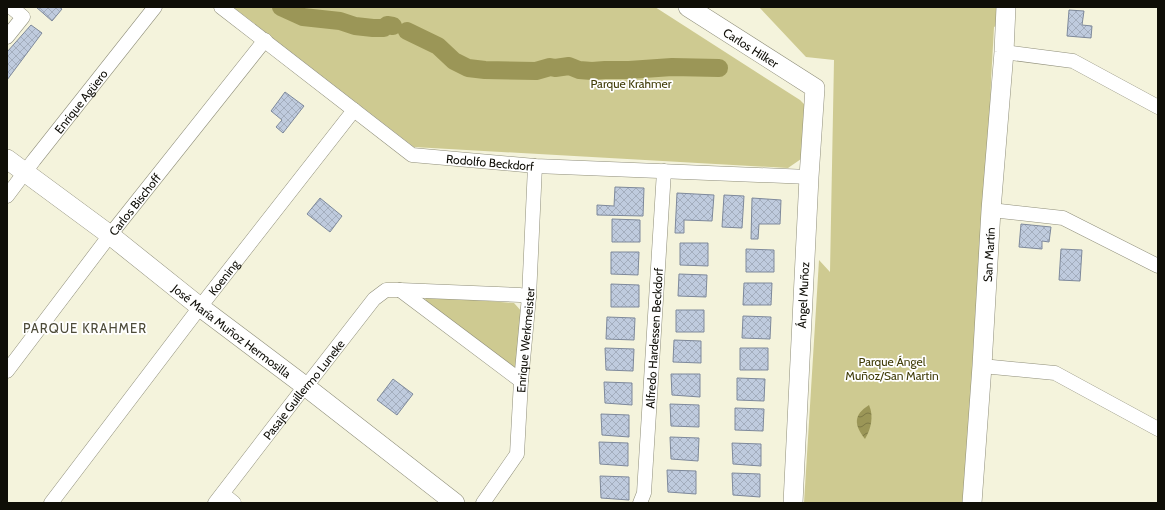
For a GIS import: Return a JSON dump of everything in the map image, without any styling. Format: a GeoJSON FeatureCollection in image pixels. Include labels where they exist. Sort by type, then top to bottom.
{"type":"FeatureCollection","features":[{"type":"Feature","properties":{"kind":"street"},"geometry":{"type":"LineString","coordinates":[[7,37],[23,17],[11,7]]}},
{"type":"Feature","properties":{"kind":"street","name":"Enrique Agüero"},"geometry":{"type":"LineString","coordinates":[[7,196],[155,7]]}},
{"type":"Feature","properties":{"kind":"street","name":"Rodolfo Beckdorf"},"geometry":{"type":"LineString","coordinates":[[221,7],[412,155],[535,166],[809,177]]}},
{"type":"Feature","properties":{"kind":"street","name":"Carlos Hilker"},"geometry":{"type":"LineString","coordinates":[[688,7],[815,88]]}},
{"type":"Feature","properties":{"kind":"street","name":"San Martín"},"geometry":{"type":"LineString","coordinates":[[972,503],[1006,7]]}},
{"type":"Feature","properties":{"kind":"street","name":"Carlos Bischoff"},"geometry":{"type":"LineString","coordinates":[[7,371],[110,235],[265,40]]}},
{"type":"Feature","properties":{"kind":"street"},"geometry":{"type":"LineString","coordinates":[[1004,52],[1073,60],[1158,107]]}},
{"type":"Feature","properties":{"kind":"street","name":"Ángel Muñoz"},"geometry":{"type":"LineString","coordinates":[[793,503],[809,177],[815,88]]}},
{"type":"Feature","properties":{"kind":"street","name":"Koening"},"geometry":{"type":"LineString","coordinates":[[51,503],[200,307],[354,110]]}},
{"type":"Feature","properties":{"kind":"street","name":"José María Muñoz Hermosilla"},"geometry":{"type":"LineString","coordinates":[[7,159],[110,235],[200,307],[305,386],[455,503]]}},
{"type":"Feature","properties":{"kind":"street","name":"Enrique Werkmeister"},"geometry":{"type":"LineString","coordinates":[[483,503],[517,454],[520,381],[529,297],[535,166]]}},
{"type":"Feature","properties":{"kind":"street","name":"Alfredo Hardessen Beckdorf"},"geometry":{"type":"LineString","coordinates":[[640,503],[644,494],[664,171]]}},
{"type":"Feature","properties":{"kind":"street"},"geometry":{"type":"LineString","coordinates":[[991,210],[1063,218],[1158,266]]}},
{"type":"Feature","properties":{"kind":"street","name":"Pasaje Guillermo Luneke"},"geometry":{"type":"LineString","coordinates":[[219,499],[305,386],[312,380],[374,300],[386,290],[520,295],[529,297]]}},
{"type":"Feature","properties":{"kind":"street"},"geometry":{"type":"LineString","coordinates":[[400,290],[520,381]]}},
{"type":"Feature","properties":{"kind":"street"},"geometry":{"type":"LineString","coordinates":[[982,366],[1055,373],[1158,429]]}},
{"type":"Feature","properties":{"kind":"street"},"geometry":{"type":"LineString","coordinates":[[219,499],[234,503]]}},
{"type":"Feature","properties":{"kind":"green space","name":"Parque Krahmer"},"geometry":{"type":"Polygon","coordinates":[[[233,7],[655,7],[800,100],[806,106],[801,159],[788,168],[414,147],[233,7]]]}},
{"type":"Feature","properties":{"kind":"green space","name":"Parque Ángel Muñoz/San Martin"},"geometry":{"type":"Polygon","coordinates":[[[759,7],[997,7],[996,26],[994,27],[990,129],[965,503],[804,503],[819,260],[830,272],[834,60],[806,57],[759,7]]]}},
{"type":"Feature","properties":{"kind":"green space"},"geometry":{"type":"Polygon","coordinates":[[[426,296],[514,303],[523,313],[519,366],[514,368],[425,302],[426,296]]]}},
{"type":"Feature","properties":{"kind":"water"},"geometry":{"type":"Polygon","coordinates":[[[869,405],[871,409],[871,422],[865,439],[857,425],[857,420],[860,413],[869,405]]]}},
{"type":"Feature","properties":{"kind":"building"},"geometry":{"type":"Polygon","coordinates":[[[36,7],[59,7],[62,9],[52,21],[36,7]]]}},
{"type":"Feature","properties":{"kind":"building"},"geometry":{"type":"Polygon","coordinates":[[[1069,10],[1084,11],[1082,25],[1092,26],[1091,38],[1067,36],[1069,10]]]}},
{"type":"Feature","properties":{"kind":"building"},"geometry":{"type":"Polygon","coordinates":[[[31,25],[42,33],[7,80],[7,52],[31,25]]]}},
{"type":"Feature","properties":{"kind":"building"},"geometry":{"type":"Polygon","coordinates":[[[285,92],[304,106],[283,133],[276,127],[282,120],[271,111],[285,92]]]}},
{"type":"Feature","properties":{"kind":"building"},"geometry":{"type":"Polygon","coordinates":[[[615,187],[644,188],[643,216],[597,215],[597,205],[614,206],[615,187]]]}},
{"type":"Feature","properties":{"kind":"building"},"geometry":{"type":"Polygon","coordinates":[[[677,193],[714,195],[712,221],[684,220],[684,233],[675,233],[677,193]]]}},
{"type":"Feature","properties":{"kind":"building"},"geometry":{"type":"Polygon","coordinates":[[[724,195],[744,196],[742,228],[722,227],[724,195]]]}},
{"type":"Feature","properties":{"kind":"building"},"geometry":{"type":"Polygon","coordinates":[[[320,198],[342,216],[330,232],[307,214],[320,198]]]}},
{"type":"Feature","properties":{"kind":"building"},"geometry":{"type":"Polygon","coordinates":[[[752,198],[781,200],[780,224],[759,224],[758,239],[751,239],[752,198]]]}},
{"type":"Feature","properties":{"kind":"building"},"geometry":{"type":"Polygon","coordinates":[[[612,219],[640,220],[640,242],[612,242],[612,219]]]}},
{"type":"Feature","properties":{"kind":"building"},"geometry":{"type":"Polygon","coordinates":[[[1021,224],[1051,227],[1049,242],[1042,241],[1042,249],[1019,247],[1021,224]]]}},
{"type":"Feature","properties":{"kind":"building"},"geometry":{"type":"Polygon","coordinates":[[[680,243],[708,243],[708,266],[680,265],[680,243]]]}},
{"type":"Feature","properties":{"kind":"building"},"geometry":{"type":"Polygon","coordinates":[[[746,249],[774,250],[774,272],[746,272],[746,249]]]}},
{"type":"Feature","properties":{"kind":"building"},"geometry":{"type":"Polygon","coordinates":[[[1061,249],[1082,250],[1080,281],[1059,280],[1061,249]]]}},
{"type":"Feature","properties":{"kind":"building"},"geometry":{"type":"Polygon","coordinates":[[[611,252],[639,252],[638,275],[611,274],[611,252]]]}},
{"type":"Feature","properties":{"kind":"building"},"geometry":{"type":"Polygon","coordinates":[[[679,274],[707,275],[706,297],[678,296],[679,274]]]}},
{"type":"Feature","properties":{"kind":"building"},"geometry":{"type":"Polygon","coordinates":[[[744,283],[772,283],[771,305],[743,305],[744,283]]]}},
{"type":"Feature","properties":{"kind":"building"},"geometry":{"type":"Polygon","coordinates":[[[611,284],[639,285],[639,307],[611,307],[611,284]]]}},
{"type":"Feature","properties":{"kind":"building"},"geometry":{"type":"Polygon","coordinates":[[[676,310],[704,310],[704,332],[676,332],[676,310]]]}},
{"type":"Feature","properties":{"kind":"building"},"geometry":{"type":"Polygon","coordinates":[[[743,316],[771,317],[770,339],[742,338],[743,316]]]}},
{"type":"Feature","properties":{"kind":"building"},"geometry":{"type":"Polygon","coordinates":[[[607,317],[635,318],[634,340],[606,339],[607,317]]]}},
{"type":"Feature","properties":{"kind":"building"},"geometry":{"type":"Polygon","coordinates":[[[674,340],[701,341],[701,363],[673,362],[674,340]]]}},
{"type":"Feature","properties":{"kind":"building"},"geometry":{"type":"Polygon","coordinates":[[[605,348],[634,349],[633,371],[606,370],[605,348]]]}},
{"type":"Feature","properties":{"kind":"building"},"geometry":{"type":"Polygon","coordinates":[[[740,348],[768,348],[768,370],[740,370],[740,348]]]}},
{"type":"Feature","properties":{"kind":"building"},"geometry":{"type":"Polygon","coordinates":[[[671,374],[700,374],[700,397],[672,395],[671,374]]]}},
{"type":"Feature","properties":{"kind":"building"},"geometry":{"type":"Polygon","coordinates":[[[737,378],[765,379],[764,401],[737,400],[737,378]]]}},
{"type":"Feature","properties":{"kind":"building"},"geometry":{"type":"Polygon","coordinates":[[[393,379],[413,394],[397,415],[377,400],[393,379]]]}},
{"type":"Feature","properties":{"kind":"building"},"geometry":{"type":"Polygon","coordinates":[[[604,382],[632,383],[632,405],[605,403],[604,382]]]}},
{"type":"Feature","properties":{"kind":"building"},"geometry":{"type":"Polygon","coordinates":[[[670,404],[699,405],[699,427],[671,426],[670,404]]]}},
{"type":"Feature","properties":{"kind":"building"},"geometry":{"type":"Polygon","coordinates":[[[735,408],[764,409],[763,431],[735,430],[735,408]]]}},
{"type":"Feature","properties":{"kind":"building"},"geometry":{"type":"Polygon","coordinates":[[[601,414],[629,415],[629,437],[602,435],[601,414]]]}},
{"type":"Feature","properties":{"kind":"building"},"geometry":{"type":"Polygon","coordinates":[[[670,437],[699,438],[698,461],[671,459],[670,437]]]}},
{"type":"Feature","properties":{"kind":"building"},"geometry":{"type":"Polygon","coordinates":[[[599,442],[628,443],[628,466],[600,464],[599,442]]]}},
{"type":"Feature","properties":{"kind":"building"},"geometry":{"type":"Polygon","coordinates":[[[732,443],[761,444],[761,466],[733,464],[732,443]]]}},
{"type":"Feature","properties":{"kind":"building"},"geometry":{"type":"Polygon","coordinates":[[[667,470],[696,471],[696,494],[668,492],[667,470]]]}},
{"type":"Feature","properties":{"kind":"building"},"geometry":{"type":"Polygon","coordinates":[[[732,473],[760,474],[760,497],[733,495],[732,473]]]}},
{"type":"Feature","properties":{"kind":"building"},"geometry":{"type":"Polygon","coordinates":[[[600,476],[629,477],[629,500],[601,498],[600,476]]]}},
{"type":"Feature","properties":{"kind":"waterway"},"geometry":{"type":"LineString","coordinates":[[281,7],[303,17],[340,21],[355,26],[373,28],[384,28],[387,25],[393,26]]}},
{"type":"Feature","properties":{"kind":"waterway"},"geometry":{"type":"LineString","coordinates":[[407,31],[438,46],[454,61],[468,68],[485,70],[536,71],[550,67],[555,68],[569,66],[579,70],[592,71],[672,67],[719,68]]}},
{"type":"Feature","properties":{"kind":"district","name":"PARQUE KRAHMER"},"geometry":{"type":"Point","coordinates":[85,328]}}]}
